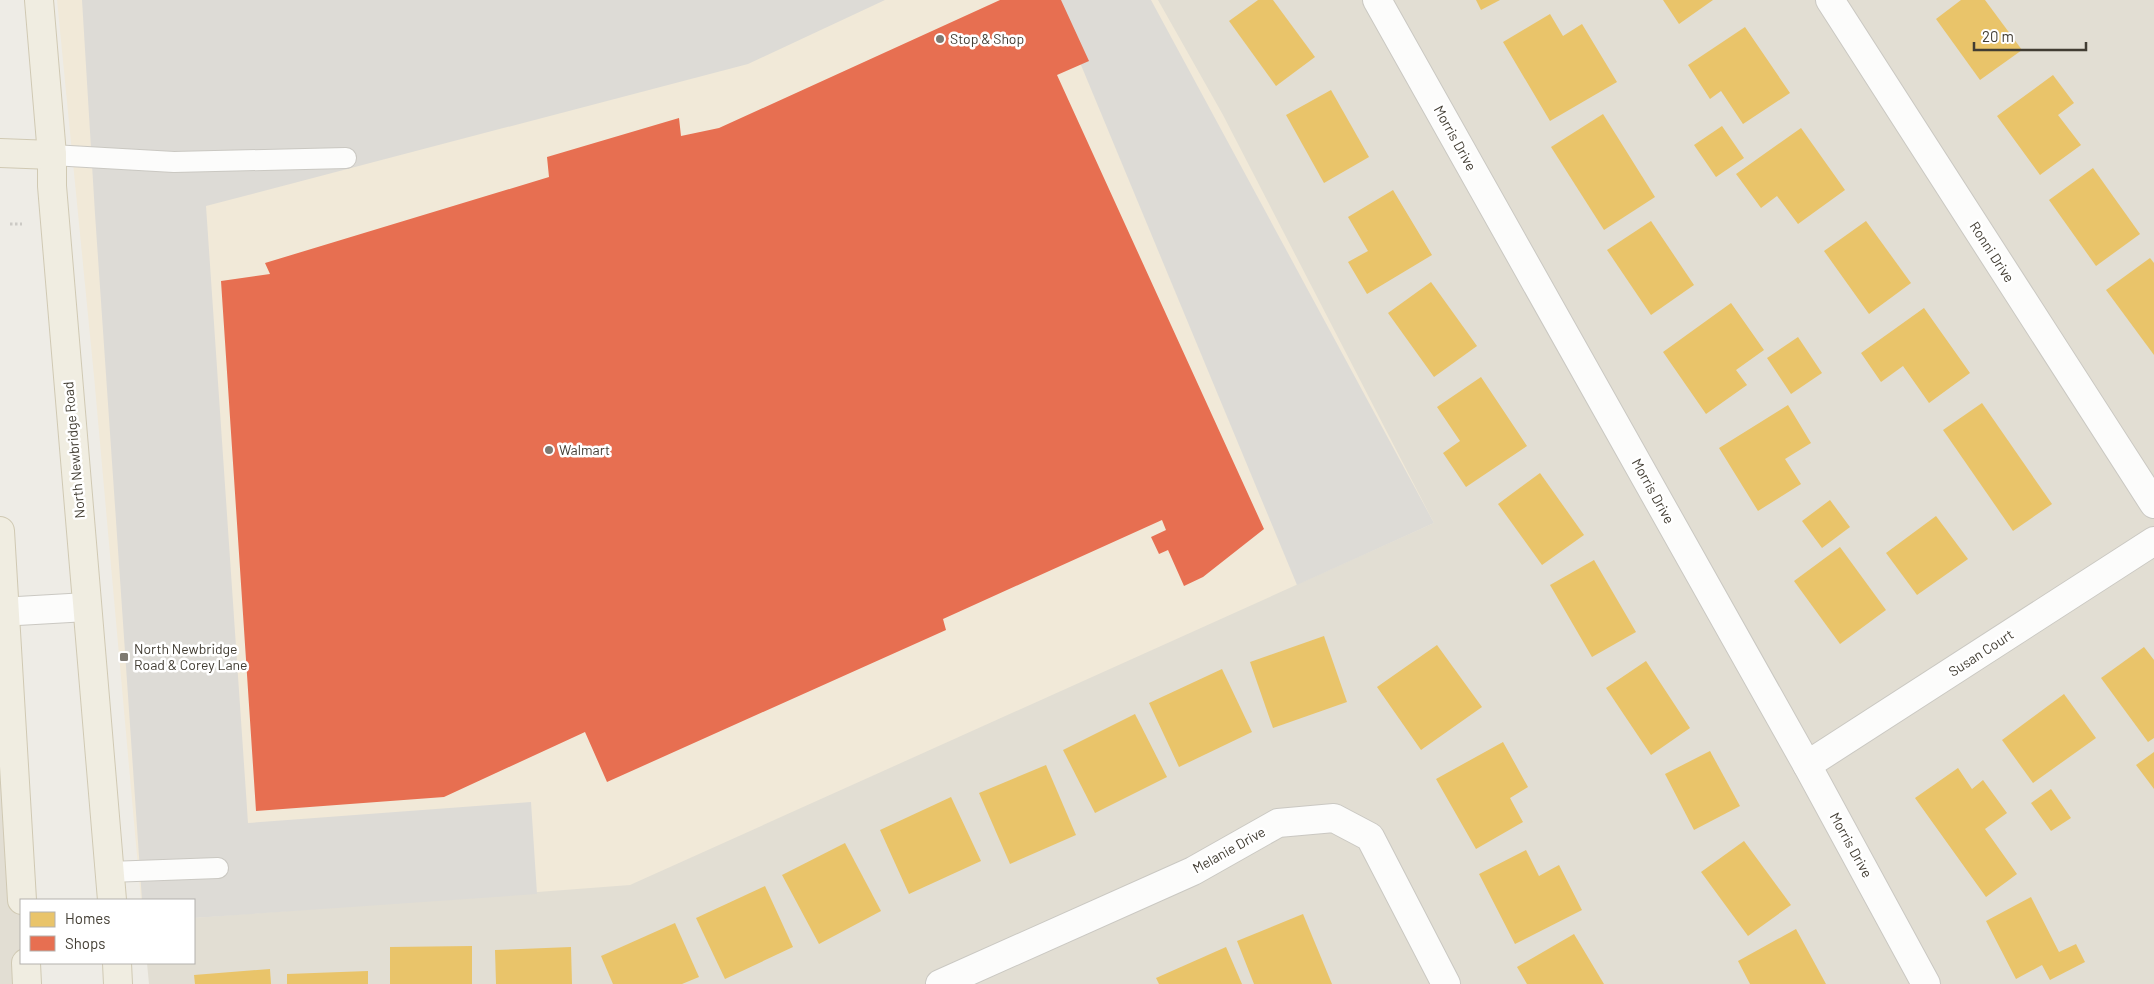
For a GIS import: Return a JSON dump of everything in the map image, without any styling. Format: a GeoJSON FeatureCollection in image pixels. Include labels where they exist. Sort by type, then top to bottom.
{"type":"FeatureCollection","features":[{"type":"Feature","properties":{"kind":"main road","name":"North Newbridge Road"},"geometry":{"type":"LineString","coordinates":[[39,0],[52,155],[52,186],[112,899]]}},
{"type":"Feature","properties":{"kind":"main road"},"geometry":{"type":"LineString","coordinates":[[0,153],[52,155]]}},
{"type":"Feature","properties":{"kind":"main road"},"geometry":{"type":"LineString","coordinates":[[0,531],[3,611],[22,899]]}},
{"type":"Feature","properties":{"kind":"main road"},"geometry":{"type":"LineString","coordinates":[[26,964],[27,984]]}},
{"type":"Feature","properties":{"kind":"main road"},"geometry":{"type":"LineString","coordinates":[[117,964],[118,984]]}},
{"type":"Feature","properties":{"kind":"street","name":"Morris Drive"},"geometry":{"type":"LineString","coordinates":[[1377,0],[1808,765],[1926,984]]}},
{"type":"Feature","properties":{"kind":"street","name":"Ronni Drive"},"geometry":{"type":"LineString","coordinates":[[1830,0],[2154,504]]}},
{"type":"Feature","properties":{"kind":"street","name":"Susan Court"},"geometry":{"type":"LineString","coordinates":[[1808,765],[2154,541]]}},
{"type":"Feature","properties":{"kind":"street"},"geometry":{"type":"LineString","coordinates":[[3,611],[88,607]]}},
{"type":"Feature","properties":{"kind":"street","name":"Melanie Drive"},"geometry":{"type":"LineString","coordinates":[[940,984],[1193,871],[1278,823],[1334,818],[1370,836],[1446,984]]}},
{"type":"Feature","properties":{"kind":"lane"},"geometry":{"type":"LineString","coordinates":[[52,155],[174,162],[346,158]]}},
{"type":"Feature","properties":{"kind":"lane"},"geometry":{"type":"LineString","coordinates":[[109,872],[218,868]]}},
{"type":"Feature","properties":{"kind":"shaded area"},"geometry":{"type":"Polygon","coordinates":[[[57,0],[1158,0],[1223,115],[1434,523],[630,885],[195,918],[195,899],[141,899],[94,376],[57,0]]]}},
{"type":"Feature","properties":{"kind":"shaded area"},"geometry":{"type":"Polygon","coordinates":[[[82,0],[885,0],[748,64],[206,206],[248,823],[531,802],[537,894],[195,918],[195,899],[142,899],[82,0]]]}},
{"type":"Feature","properties":{"kind":"shaded area"},"geometry":{"type":"Polygon","coordinates":[[[1054,0],[1151,0],[1434,523],[1297,585],[1054,0]]]}},
{"type":"Feature","properties":{"kind":"shaded area"},"geometry":{"type":"Polygon","coordinates":[[[1157,0],[2154,0],[2154,984],[149,984],[147,964],[195,964],[195,917],[1157,0]]]}},
{"type":"Feature","properties":{"kind":"shaded area"},"geometry":{"type":"Polygon","coordinates":[[[0,521],[21,899],[20,964],[37,984],[0,984],[0,521]]]}},
{"type":"Feature","properties":{"kind":"building: Homes"},"geometry":{"type":"Polygon","coordinates":[[[1258,0],[1273,0],[1315,57],[1276,86],[1229,21],[1258,0]]]}},
{"type":"Feature","properties":{"kind":"building: Homes"},"geometry":{"type":"Polygon","coordinates":[[[1476,0],[1500,0],[1481,10],[1476,0]]]}},
{"type":"Feature","properties":{"kind":"building: Homes"},"geometry":{"type":"Polygon","coordinates":[[[1663,0],[1713,0],[1679,24],[1663,0]]]}},
{"type":"Feature","properties":{"kind":"building: Homes"},"geometry":{"type":"Polygon","coordinates":[[[1961,0],[1985,0],[2022,50],[1980,80],[1936,19],[1961,0]]]}},
{"type":"Feature","properties":{"kind":"building: Homes"},"geometry":{"type":"Polygon","coordinates":[[[1550,14],[1563,36],[1582,24],[1617,82],[1550,121],[1503,42],[1550,14]]]}},
{"type":"Feature","properties":{"kind":"building: Homes"},"geometry":{"type":"Polygon","coordinates":[[[1745,27],[1790,93],[1743,124],[1721,91],[1710,99],[1688,65],[1745,27]]]}},
{"type":"Feature","properties":{"kind":"building: Homes"},"geometry":{"type":"Polygon","coordinates":[[[2053,75],[2074,103],[2058,115],[2081,145],[2040,175],[1997,116],[2053,75]]]}},
{"type":"Feature","properties":{"kind":"building: Homes"},"geometry":{"type":"Polygon","coordinates":[[[1331,90],[1369,157],[1324,183],[1286,115],[1331,90]]]}},
{"type":"Feature","properties":{"kind":"building: Homes"},"geometry":{"type":"Polygon","coordinates":[[[1603,114],[1655,197],[1604,230],[1551,147],[1603,114]]]}},
{"type":"Feature","properties":{"kind":"building: Homes"},"geometry":{"type":"Polygon","coordinates":[[[1722,126],[1744,158],[1716,177],[1694,145],[1722,126]]]}},
{"type":"Feature","properties":{"kind":"building: Homes"},"geometry":{"type":"Polygon","coordinates":[[[1801,128],[1845,190],[1798,224],[1777,196],[1761,208],[1736,174],[1801,128]]]}},
{"type":"Feature","properties":{"kind":"building: Homes"},"geometry":{"type":"Polygon","coordinates":[[[2093,168],[2140,234],[2096,266],[2049,200],[2093,168]]]}},
{"type":"Feature","properties":{"kind":"building: Homes"},"geometry":{"type":"Polygon","coordinates":[[[1393,190],[1432,255],[1367,294],[1348,262],[1368,251],[1348,217],[1393,190]]]}},
{"type":"Feature","properties":{"kind":"building: Homes"},"geometry":{"type":"Polygon","coordinates":[[[1651,221],[1694,285],[1651,315],[1607,250],[1651,221]]]}},
{"type":"Feature","properties":{"kind":"building: Homes"},"geometry":{"type":"Polygon","coordinates":[[[1866,221],[1911,283],[1869,314],[1824,251],[1866,221]]]}},
{"type":"Feature","properties":{"kind":"building: Homes"},"geometry":{"type":"Polygon","coordinates":[[[2150,258],[2154,263],[2154,355],[2106,290],[2150,258]]]}},
{"type":"Feature","properties":{"kind":"building: Homes"},"geometry":{"type":"Polygon","coordinates":[[[1431,282],[1477,346],[1434,377],[1388,313],[1431,282]]]}},
{"type":"Feature","properties":{"kind":"building: Homes"},"geometry":{"type":"Polygon","coordinates":[[[1731,303],[1764,350],[1736,370],[1747,385],[1706,414],[1663,352],[1731,303]]]}},
{"type":"Feature","properties":{"kind":"building: Homes"},"geometry":{"type":"Polygon","coordinates":[[[1924,308],[1970,373],[1929,403],[1903,366],[1881,382],[1861,353],[1924,308]]]}},
{"type":"Feature","properties":{"kind":"building: Homes"},"geometry":{"type":"Polygon","coordinates":[[[1798,337],[1822,373],[1791,394],[1767,358],[1798,337]]]}},
{"type":"Feature","properties":{"kind":"building: Homes"},"geometry":{"type":"Polygon","coordinates":[[[1481,377],[1527,446],[1466,487],[1443,453],[1460,441],[1437,407],[1481,377]]]}},
{"type":"Feature","properties":{"kind":"building: Homes"},"geometry":{"type":"Polygon","coordinates":[[[1982,403],[2052,504],[2013,531],[1943,430],[1982,403]]]}},
{"type":"Feature","properties":{"kind":"building: Homes"},"geometry":{"type":"Polygon","coordinates":[[[1788,405],[1811,443],[1785,459],[1801,484],[1758,511],[1719,448],[1788,405]]]}},
{"type":"Feature","properties":{"kind":"building: Homes"},"geometry":{"type":"Polygon","coordinates":[[[1540,473],[1584,535],[1542,565],[1498,504],[1540,473]]]}},
{"type":"Feature","properties":{"kind":"building: Homes"},"geometry":{"type":"Polygon","coordinates":[[[1830,500],[1850,527],[1822,548],[1802,521],[1830,500]]]}},
{"type":"Feature","properties":{"kind":"building: Homes"},"geometry":{"type":"Polygon","coordinates":[[[1936,516],[1968,559],[1917,595],[1886,553],[1936,516]]]}},
{"type":"Feature","properties":{"kind":"building: Homes"},"geometry":{"type":"Polygon","coordinates":[[[1840,547],[1886,610],[1840,644],[1794,581],[1840,547]]]}},
{"type":"Feature","properties":{"kind":"building: Homes"},"geometry":{"type":"Polygon","coordinates":[[[1594,560],[1636,632],[1592,657],[1550,585],[1594,560]]]}},
{"type":"Feature","properties":{"kind":"building: Homes"},"geometry":{"type":"Polygon","coordinates":[[[1324,636],[1347,702],[1273,728],[1250,662],[1324,636]]]}},
{"type":"Feature","properties":{"kind":"building: Homes"},"geometry":{"type":"Polygon","coordinates":[[[1437,645],[1482,707],[1421,750],[1377,687],[1437,645]]]}},
{"type":"Feature","properties":{"kind":"building: Homes"},"geometry":{"type":"Polygon","coordinates":[[[2144,647],[2154,660],[2154,738],[2148,742],[2101,678],[2144,647]]]}},
{"type":"Feature","properties":{"kind":"building: Homes"},"geometry":{"type":"Polygon","coordinates":[[[1646,661],[1690,728],[1651,755],[1606,688],[1646,661]]]}},
{"type":"Feature","properties":{"kind":"building: Homes"},"geometry":{"type":"Polygon","coordinates":[[[1222,669],[1252,732],[1179,767],[1149,703],[1222,669]]]}},
{"type":"Feature","properties":{"kind":"building: Homes"},"geometry":{"type":"Polygon","coordinates":[[[2064,694],[2096,738],[2033,783],[2002,740],[2064,694]]]}},
{"type":"Feature","properties":{"kind":"building: Homes"},"geometry":{"type":"Polygon","coordinates":[[[1135,714],[1167,777],[1095,813],[1063,750],[1135,714]]]}},
{"type":"Feature","properties":{"kind":"building: Homes"},"geometry":{"type":"Polygon","coordinates":[[[1503,742],[1528,787],[1510,798],[1523,822],[1476,849],[1436,779],[1503,742]]]}},
{"type":"Feature","properties":{"kind":"building: Homes"},"geometry":{"type":"Polygon","coordinates":[[[1710,751],[1740,806],[1694,830],[1665,774],[1710,751]]]}},
{"type":"Feature","properties":{"kind":"building: Homes"},"geometry":{"type":"Polygon","coordinates":[[[2154,752],[2154,789],[2136,765],[2154,752]]]}},
{"type":"Feature","properties":{"kind":"building: Homes"},"geometry":{"type":"Polygon","coordinates":[[[1046,765],[1076,835],[1010,864],[979,793],[1046,765]]]}},
{"type":"Feature","properties":{"kind":"building: Homes"},"geometry":{"type":"Polygon","coordinates":[[[1958,768],[1972,789],[1983,780],[2007,813],[1985,829],[2017,874],[1986,897],[1915,798],[1958,768]]]}},
{"type":"Feature","properties":{"kind":"building: Homes"},"geometry":{"type":"Polygon","coordinates":[[[2051,789],[2071,818],[2051,831],[2031,803],[2051,789]]]}},
{"type":"Feature","properties":{"kind":"building: Homes"},"geometry":{"type":"Polygon","coordinates":[[[951,797],[981,861],[909,894],[880,830],[951,797]]]}},
{"type":"Feature","properties":{"kind":"building: Homes"},"geometry":{"type":"Polygon","coordinates":[[[1744,841],[1791,905],[1748,936],[1701,872],[1744,841]]]}},
{"type":"Feature","properties":{"kind":"building: Homes"},"geometry":{"type":"Polygon","coordinates":[[[845,843],[881,911],[819,944],[782,875],[845,843]]]}},
{"type":"Feature","properties":{"kind":"building: Homes"},"geometry":{"type":"Polygon","coordinates":[[[1526,850],[1539,876],[1559,865],[1582,910],[1515,944],[1479,874],[1526,850]]]}},
{"type":"Feature","properties":{"kind":"building: Homes"},"geometry":{"type":"Polygon","coordinates":[[[765,886],[793,947],[725,979],[696,918],[765,886]]]}},
{"type":"Feature","properties":{"kind":"building: Homes"},"geometry":{"type":"Polygon","coordinates":[[[2031,897],[2059,952],[2076,944],[2085,962],[2050,980],[2042,965],[2016,979],[1986,921],[2031,897]]]}},
{"type":"Feature","properties":{"kind":"building: Homes"},"geometry":{"type":"Polygon","coordinates":[[[1303,914],[1332,984],[1254,984],[1237,941],[1303,914]]]}},
{"type":"Feature","properties":{"kind":"building: Homes"},"geometry":{"type":"Polygon","coordinates":[[[675,923],[699,977],[682,984],[613,984],[601,956],[675,923]]]}},
{"type":"Feature","properties":{"kind":"building: Homes"},"geometry":{"type":"Polygon","coordinates":[[[1796,929],[1826,984],[1750,984],[1738,961],[1796,929]]]}},
{"type":"Feature","properties":{"kind":"building: Homes"},"geometry":{"type":"Polygon","coordinates":[[[1574,934],[1604,984],[1527,984],[1517,967],[1574,934]]]}},
{"type":"Feature","properties":{"kind":"building: Homes"},"geometry":{"type":"Polygon","coordinates":[[[472,946],[472,984],[390,984],[390,947],[472,946]]]}},
{"type":"Feature","properties":{"kind":"building: Homes"},"geometry":{"type":"Polygon","coordinates":[[[571,947],[572,984],[496,984],[495,950],[571,947]]]}},
{"type":"Feature","properties":{"kind":"building: Homes"},"geometry":{"type":"Polygon","coordinates":[[[1226,947],[1242,984],[1159,984],[1156,978],[1226,947]]]}},
{"type":"Feature","properties":{"kind":"building: Homes"},"geometry":{"type":"Polygon","coordinates":[[[270,969],[271,984],[195,984],[194,975],[270,969]]]}},
{"type":"Feature","properties":{"kind":"building: Homes"},"geometry":{"type":"Polygon","coordinates":[[[368,971],[368,984],[287,984],[287,974],[368,971]]]}},
{"type":"Feature","properties":{"kind":"building: Shops","name":"Walmart"},"geometry":{"type":"Polygon","coordinates":[[[1000,0],[1061,0],[1089,61],[1057,75],[1264,529],[1203,577],[1184,586],[1168,550],[1159,554],[1151,537],[1166,530],[1162,520],[943,619],[946,630],[607,782],[585,732],[444,797],[256,811],[221,281],[270,274],[265,263],[549,177],[547,157],[679,118],[681,136],[719,128],[1000,0]]]}},
{"type":"Feature","properties":{"kind":"place","name":"Stop & Shop"},"geometry":{"type":"Point","coordinates":[940,39]}},
{"type":"Feature","properties":{"kind":"place","name":"Walmart"},"geometry":{"type":"Point","coordinates":[549,450]}},
{"type":"Feature","properties":{"kind":"place","name":"North Newbridge Road & Corey Lane"},"geometry":{"type":"Point","coordinates":[124,657]}}]}
